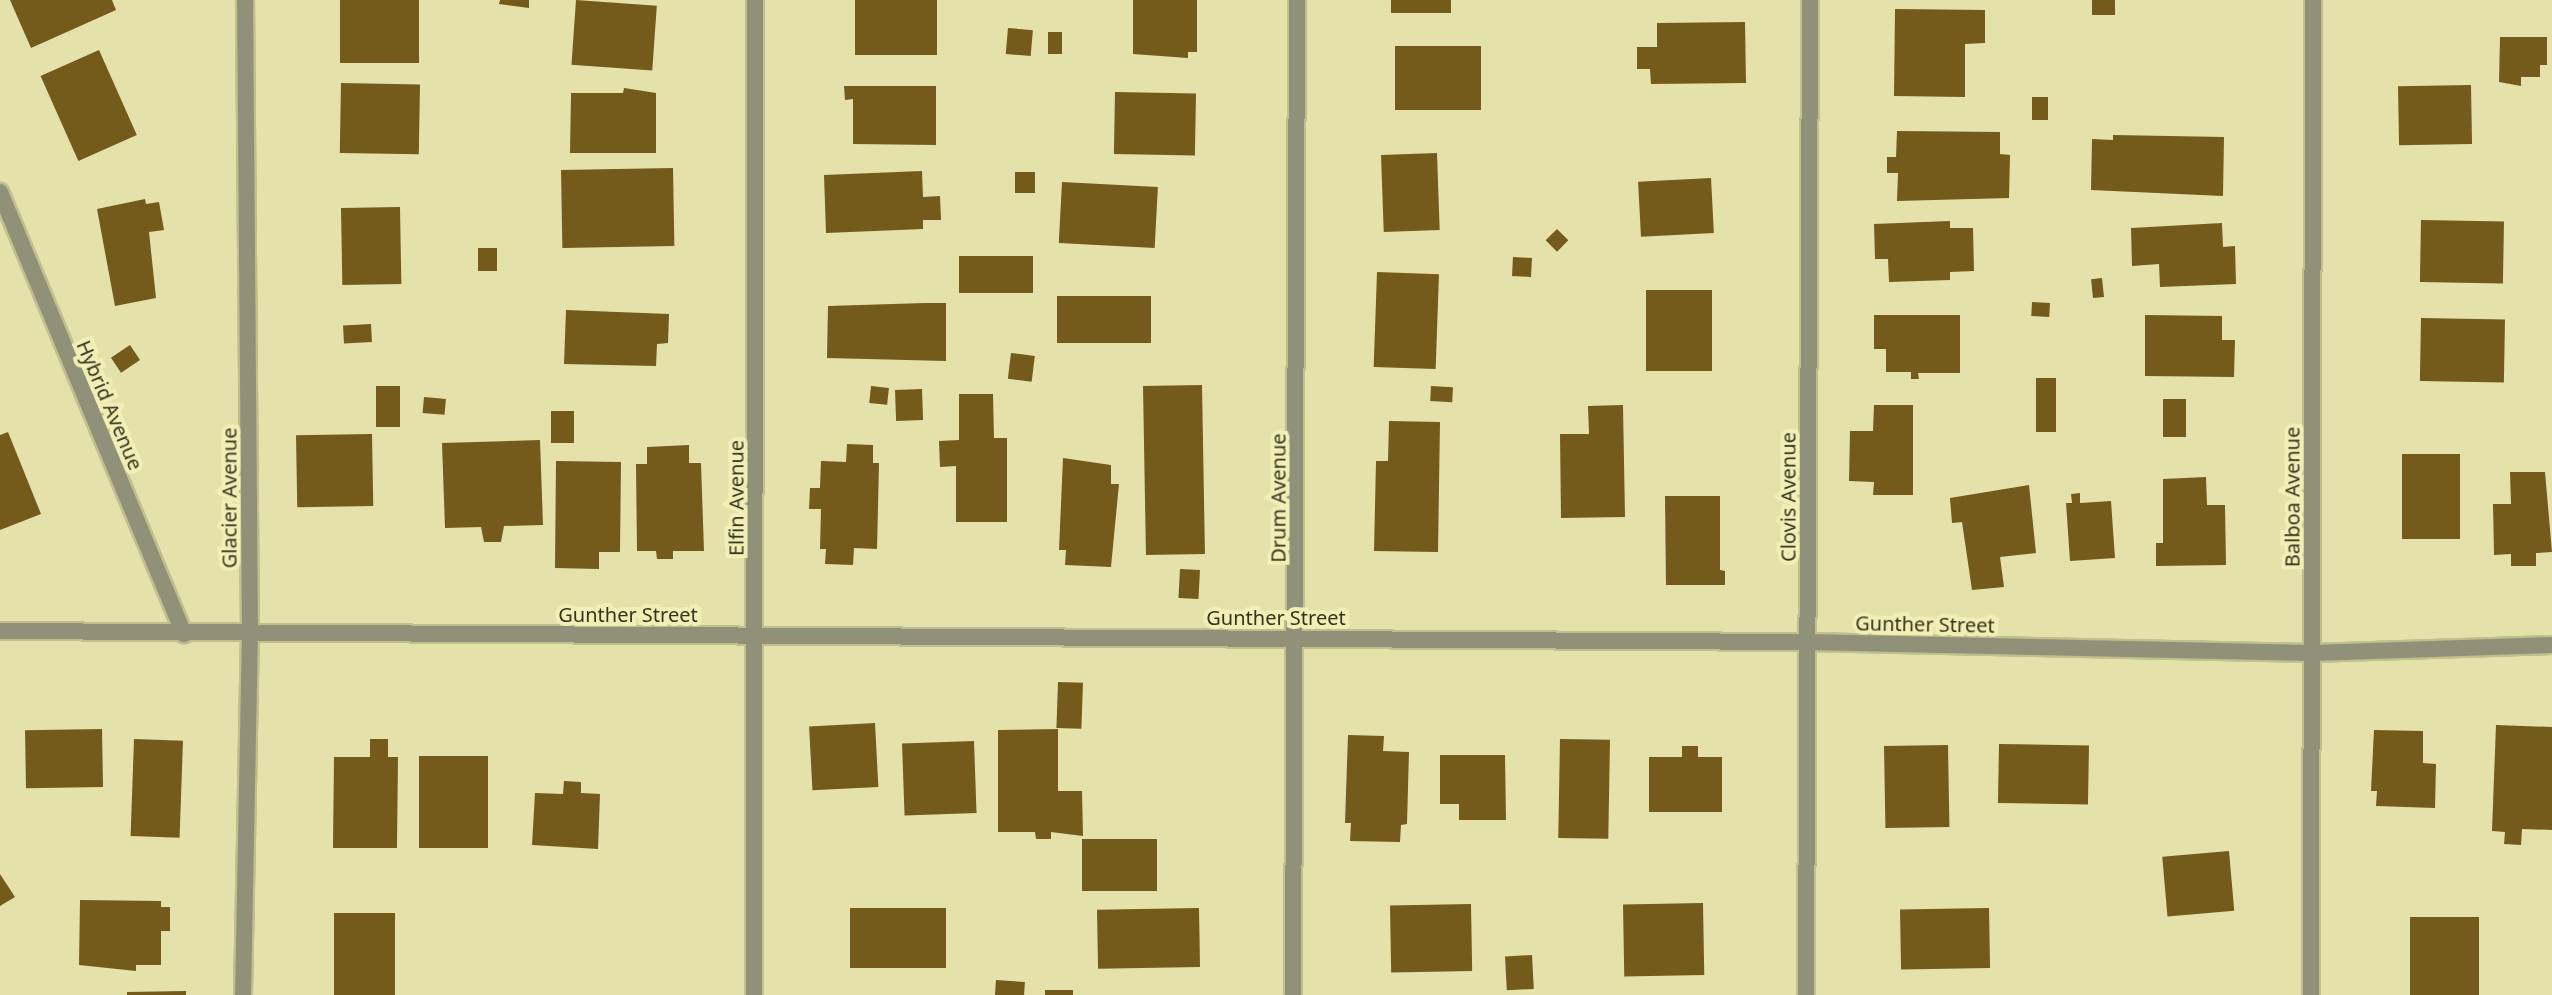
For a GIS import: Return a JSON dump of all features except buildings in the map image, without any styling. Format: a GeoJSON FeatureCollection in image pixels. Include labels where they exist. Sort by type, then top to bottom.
{"type":"FeatureCollection","features":[{"type":"Feature","properties":{"kind":"street","name":"Glacier Avenue"},"geometry":{"type":"LineString","coordinates":[[243,995],[250,634],[245,0]]}},
{"type":"Feature","properties":{"kind":"street","name":"Elfin Avenue"},"geometry":{"type":"LineString","coordinates":[[754,995],[755,0]]}},
{"type":"Feature","properties":{"kind":"street","name":"Drum Avenue"},"geometry":{"type":"LineString","coordinates":[[1293,995],[1298,637],[1297,0]]}},
{"type":"Feature","properties":{"kind":"street","name":"Clovis Avenue"},"geometry":{"type":"LineString","coordinates":[[1806,995],[1810,0]]}},
{"type":"Feature","properties":{"kind":"street","name":"Balboa Avenue"},"geometry":{"type":"LineString","coordinates":[[2311,995],[2313,0]]}},
{"type":"Feature","properties":{"kind":"street","name":"Hybrid Avenue"},"geometry":{"type":"LineString","coordinates":[[0,192],[184,634]]}},
{"type":"Feature","properties":{"kind":"street","name":"Gunther Street"},"geometry":{"type":"LineString","coordinates":[[0,631],[1298,637],[1807,642],[2312,653],[2552,645]]}}]}
